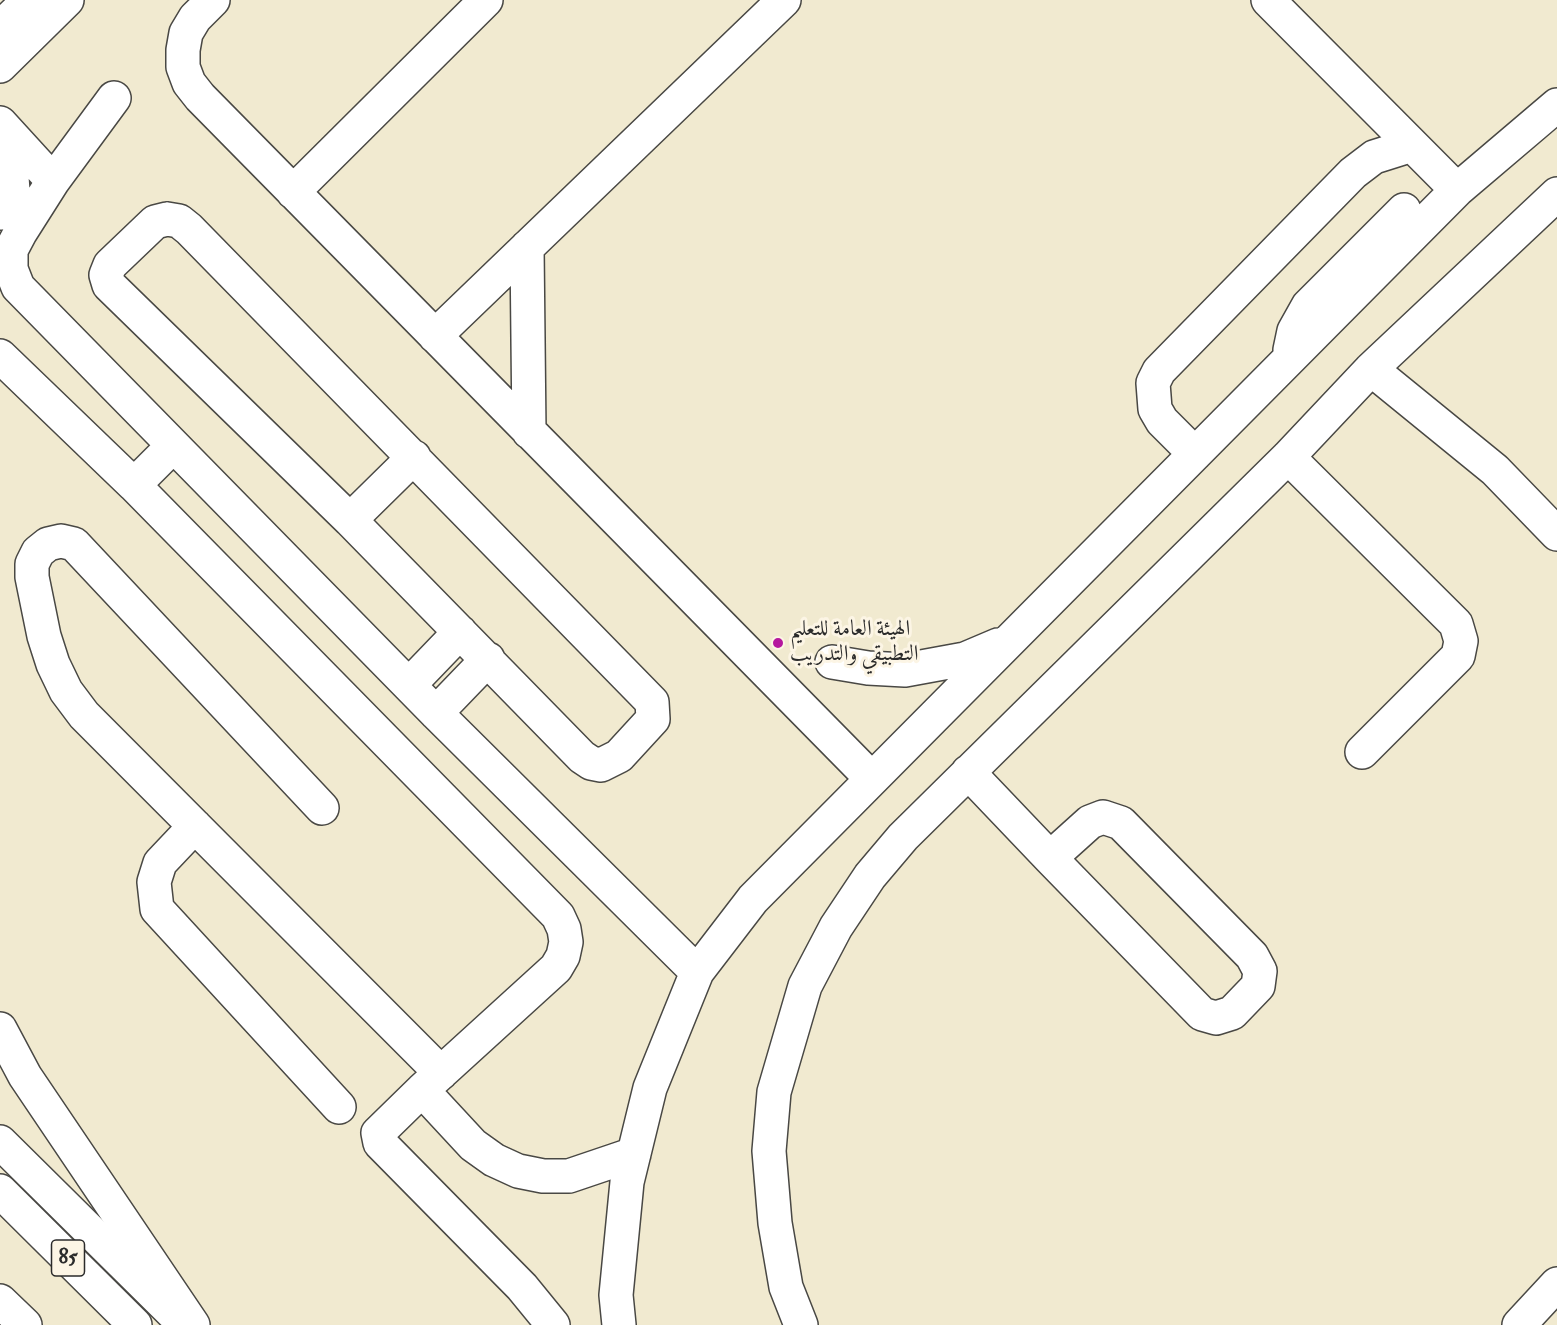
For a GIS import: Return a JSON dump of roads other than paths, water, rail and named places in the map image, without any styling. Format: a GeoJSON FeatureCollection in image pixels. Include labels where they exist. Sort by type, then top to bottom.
{"type":"FeatureCollection","features":[{"type":"Feature","properties":{"kind":"main road"},"geometry":{"type":"LineString","coordinates":[[0,28],[29,0]]}},
{"type":"Feature","properties":{"kind":"main road"},"geometry":{"type":"LineString","coordinates":[[0,66],[67,0]]}},
{"type":"Feature","properties":{"kind":"main road"},"geometry":{"type":"LineString","coordinates":[[213,0],[195,18],[186,33],[183,50],[183,67],[189,83],[200,97],[872,779]]}},
{"type":"Feature","properties":{"kind":"main road"},"geometry":{"type":"LineString","coordinates":[[293,192],[486,0]]}},
{"type":"Feature","properties":{"kind":"main road"},"geometry":{"type":"LineString","coordinates":[[435,336],[784,0]]}},
{"type":"Feature","properties":{"kind":"main road"},"geometry":{"type":"LineString","coordinates":[[1268,0],[1457,190]]}},
{"type":"Feature","properties":{"kind":"main road"},"geometry":{"type":"LineString","coordinates":[[114,98],[53,181],[11,250],[11,269],[18,287],[172,447],[697,972]]}},
{"type":"Feature","properties":{"kind":"main road"},"geometry":{"type":"LineString","coordinates":[[619,1325],[616,1294],[627,1182],[650,1088],[697,972],[753,899],[1457,190],[1557,105]]}},
{"type":"Feature","properties":{"kind":"main road"},"geometry":{"type":"LineString","coordinates":[[0,123],[53,181]]}},
{"type":"Feature","properties":{"kind":"main road"},"geometry":{"type":"LineString","coordinates":[[1195,454],[1162,421],[1155,409],[1153,383],[1159,370],[1353,173],[1374,157],[1412,145]]}},
{"type":"Feature","properties":{"kind":"main road"},"geometry":{"type":"LineString","coordinates":[[0,162],[12,177],[13,191],[0,213]]}},
{"type":"Feature","properties":{"kind":"main road"},"geometry":{"type":"LineString","coordinates":[[801,1325],[786,1287],[775,1223],[769,1151],[774,1092],[805,986],[836,927],[870,876],[903,837],[1288,457],[1371,369],[1557,194]]}},
{"type":"Feature","properties":{"kind":"main road"},"geometry":{"type":"LineString","coordinates":[[1289,360],[1294,331],[1308,306],[1404,210]]}},
{"type":"Feature","properties":{"kind":"main road"},"geometry":{"type":"LineString","coordinates":[[167,219],[179,221],[414,457],[646,696],[655,710],[653,719],[611,762],[601,765],[591,763],[350,520],[109,285],[106,275],[110,265],[154,222],[167,219]]}},
{"type":"Feature","properties":{"kind":"main road"},"geometry":{"type":"LineString","coordinates":[[527,248],[529,432]]}},
{"type":"Feature","properties":{"kind":"main road"},"geometry":{"type":"LineString","coordinates":[[0,356],[134,485],[558,916],[564,929],[566,942],[563,956],[556,968],[381,1129],[377,1138],[522,1287],[552,1325]]}},
{"type":"Feature","properties":{"kind":"main road"},"geometry":{"type":"LineString","coordinates":[[1371,369],[1495,470],[1557,534]]}},
{"type":"Feature","properties":{"kind":"main road"},"geometry":{"type":"LineString","coordinates":[[134,485],[172,447]]}},
{"type":"Feature","properties":{"kind":"main road"},"geometry":{"type":"LineString","coordinates":[[350,520],[414,457]]}},
{"type":"Feature","properties":{"kind":"main road"},"geometry":{"type":"LineString","coordinates":[[1288,457],[1456,624],[1461,641],[1458,656],[1362,752]]}},
{"type":"Feature","properties":{"kind":"main road"},"geometry":{"type":"LineString","coordinates":[[322,808],[74,544],[61,541],[48,544],[38,552],[32,564],[32,578],[44,636],[53,664],[66,691],[84,715],[195,826],[432,1082],[473,1145],[494,1160],[518,1171],[543,1176],[569,1176],[634,1154]]}},
{"type":"Feature","properties":{"kind":"main road"},"geometry":{"type":"LineString","coordinates":[[409,685],[460,632]]}},
{"type":"Feature","properties":{"kind":"main road"},"geometry":{"type":"LineString","coordinates":[[832,662],[868,668],[905,670],[965,660],[1010,640]]}},
{"type":"Feature","properties":{"kind":"main road"},"geometry":{"type":"LineString","coordinates":[[436,713],[488,659]]}},
{"type":"Feature","properties":{"kind":"main road"},"geometry":{"type":"LineString","coordinates":[[968,772],[1050,858],[1202,1014],[1216,1018],[1232,1013],[1258,986],[1260,972],[1252,956],[1121,823],[1103,817],[1090,822],[1050,858]]}},
{"type":"Feature","properties":{"kind":"main road"},"geometry":{"type":"LineString","coordinates":[[195,826],[160,863],[154,882],[157,909],[339,1107]]}},
{"type":"Feature","properties":{"kind":"main road"},"geometry":{"type":"LineString","coordinates":[[0,1029],[25,1076],[193,1325]]}},
{"type":"Feature","properties":{"kind":"main road"},"geometry":{"type":"LineString","coordinates":[[0,1142],[185,1325]]}},
{"type":"Feature","properties":{"kind":"main road","name":"85"},"geometry":{"type":"LineString","coordinates":[[0,1191],[135,1325]]}},
{"type":"Feature","properties":{"kind":"main road"},"geometry":{"type":"LineString","coordinates":[[1519,1325],[1557,1284]]}},
{"type":"Feature","properties":{"kind":"main road"},"geometry":{"type":"LineString","coordinates":[[0,1301],[24,1325]]}},
{"type":"Feature","properties":{"kind":"place","name":"الهيئة العامة للتعليم التطبيقي والتدريب"},"geometry":{"type":"Point","coordinates":[778,643]}}]}
